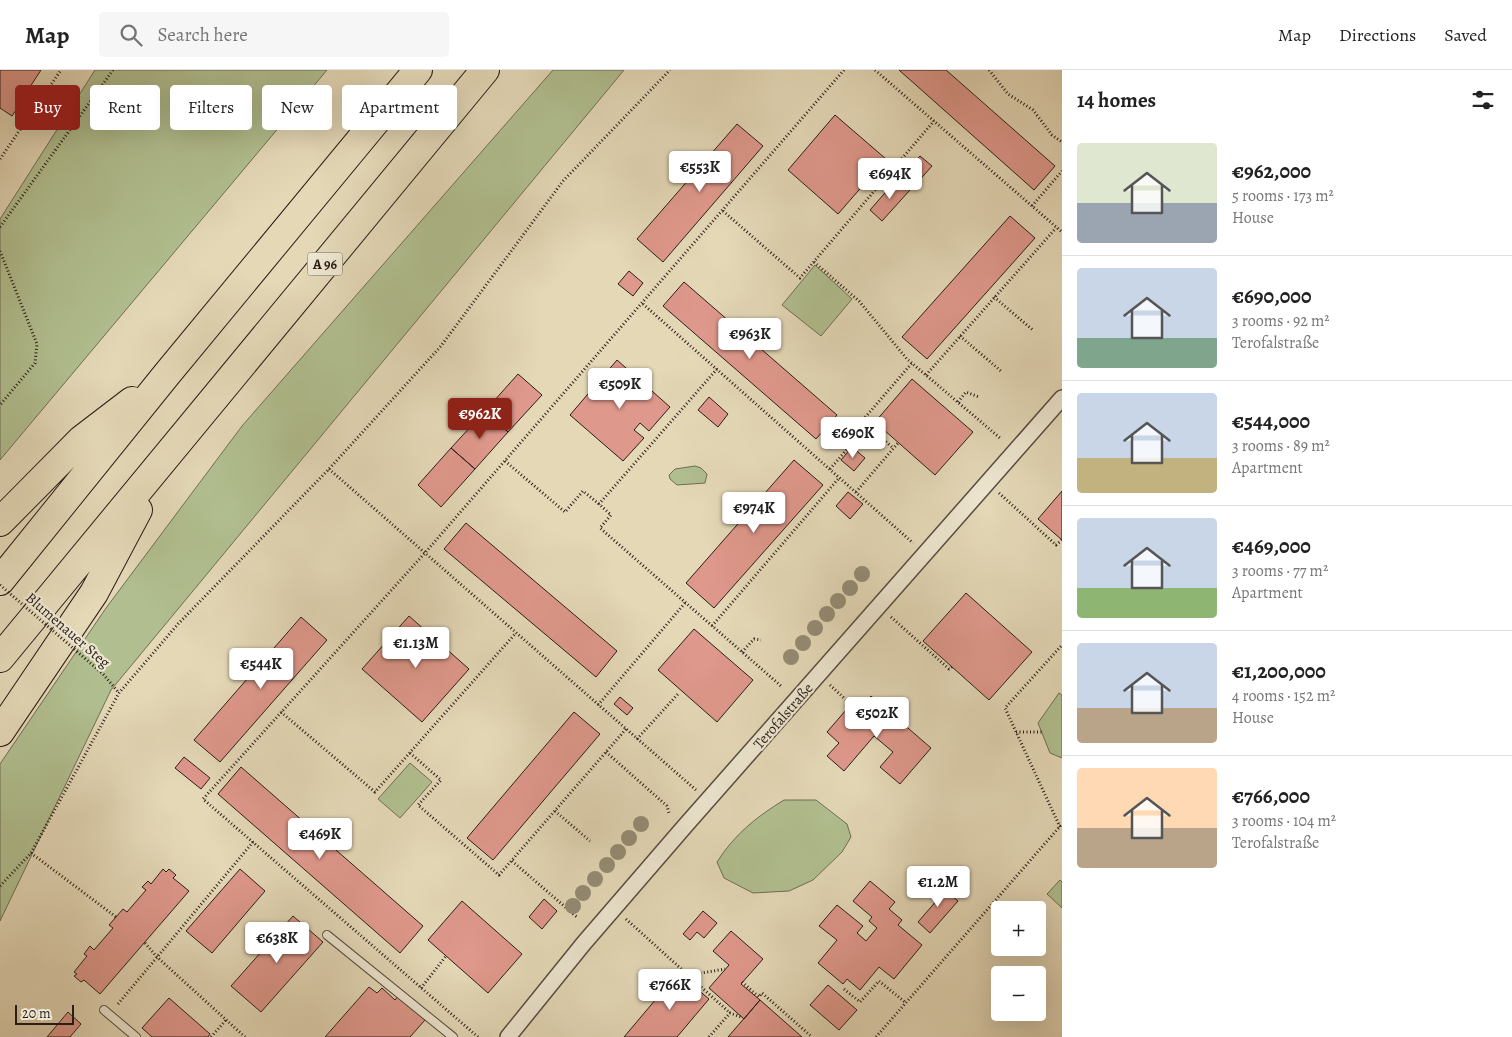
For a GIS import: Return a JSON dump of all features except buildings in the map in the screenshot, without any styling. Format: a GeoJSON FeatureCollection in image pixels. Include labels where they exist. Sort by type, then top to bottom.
{"type":"FeatureCollection","features":[{"type":"Feature","properties":{"kind":"highway"},"geometry":{"type":"LineString","coordinates":[[0,581],[167,374],[418,70]]}},
{"type":"Feature","properties":{"kind":"highway","name":"A 96"},"geometry":{"type":"LineString","coordinates":[[0,658],[485,70]]}},
{"type":"Feature","properties":{"kind":"highway"},"geometry":{"type":"LineString","coordinates":[[0,522],[81,440],[167,374]]}},
{"type":"Feature","properties":{"kind":"highway"},"geometry":{"type":"LineString","coordinates":[[0,732],[94,592],[166,458]]}},
{"type":"Feature","properties":{"kind":"street","name":"Terofalstraße"},"geometry":{"type":"LineString","coordinates":[[508,1037],[614,908],[1062,398]]}},
{"type":"Feature","properties":{"kind":"lane"},"geometry":{"type":"LineString","coordinates":[[327,935],[454,1037]]}},
{"type":"Feature","properties":{"kind":"lane"},"geometry":{"type":"LineString","coordinates":[[107,1012],[136,1037]]}},
{"type":"Feature","properties":{"kind":"path"},"geometry":{"type":"LineString","coordinates":[[0,158],[61,70]]}},
{"type":"Feature","properties":{"kind":"path"},"geometry":{"type":"LineString","coordinates":[[0,228],[113,70]]}},
{"type":"Feature","properties":{"kind":"path"},"geometry":{"type":"LineString","coordinates":[[0,886],[31,853],[119,693],[178,624],[329,469],[441,346],[563,181],[670,70]]}},
{"type":"Feature","properties":{"kind":"path"},"geometry":{"type":"LineString","coordinates":[[478,1037],[203,800],[424,554],[643,304],[844,70]]}},
{"type":"Feature","properties":{"kind":"path"},"geometry":{"type":"LineString","coordinates":[[875,70],[1062,232]]}},
{"type":"Feature","properties":{"kind":"path"},"geometry":{"type":"LineString","coordinates":[[989,70],[1008,94],[1033,110],[1052,135],[1062,142]]}},
{"type":"Feature","properties":{"kind":"path"},"geometry":{"type":"LineString","coordinates":[[723,211],[800,278],[934,121]]}},
{"type":"Feature","properties":{"kind":"path"},"geometry":{"type":"LineString","coordinates":[[1032,206],[1062,171]]}},
{"type":"Feature","properties":{"kind":"path"},"geometry":{"type":"LineString","coordinates":[[926,375],[1056,227]]}},
{"type":"Feature","properties":{"kind":"path"},"geometry":{"type":"LineString","coordinates":[[0,251],[37,344],[35,364],[0,404]]}},
{"type":"Feature","properties":{"kind":"path"},"geometry":{"type":"LineString","coordinates":[[814,262],[859,301],[912,363],[1000,438]]}},
{"type":"Feature","properties":{"kind":"path"},"geometry":{"type":"LineString","coordinates":[[994,297],[1034,331]]}},
{"type":"Feature","properties":{"kind":"path"},"geometry":{"type":"LineString","coordinates":[[643,304],[925,553]]}},
{"type":"Feature","properties":{"kind":"path"},"geometry":{"type":"LineString","coordinates":[[960,336],[1001,371]]}},
{"type":"Feature","properties":{"kind":"path"},"geometry":{"type":"LineString","coordinates":[[830,470],[849,447],[862,421],[912,363]]}},
{"type":"Feature","properties":{"kind":"path"},"geometry":{"type":"LineString","coordinates":[[599,504],[717,369]]}},
{"type":"Feature","properties":{"kind":"path"},"geometry":{"type":"LineString","coordinates":[[958,402],[966,392],[979,397]]}},
{"type":"Feature","properties":{"kind":"path"},"geometry":{"type":"LineString","coordinates":[[862,421],[893,448]]}},
{"type":"Feature","properties":{"kind":"path"},"geometry":{"type":"LineString","coordinates":[[856,492],[898,443]]}},
{"type":"Feature","properties":{"kind":"path"},"geometry":{"type":"LineString","coordinates":[[505,461],[565,512],[583,491],[599,504],[612,515],[600,528],[781,686]]}},
{"type":"Feature","properties":{"kind":"path"},"geometry":{"type":"LineString","coordinates":[[329,469],[515,634],[708,800]]}},
{"type":"Feature","properties":{"kind":"path"},"geometry":{"type":"LineString","coordinates":[[712,626],[839,478]]}},
{"type":"Feature","properties":{"kind":"path"},"geometry":{"type":"LineString","coordinates":[[988,482],[1056,545],[1062,540]]}},
{"type":"Feature","properties":{"kind":"path","name":"Blumenauer Steg"},"geometry":{"type":"LineString","coordinates":[[0,585],[103,674],[119,693]]}},
{"type":"Feature","properties":{"kind":"path"},"geometry":{"type":"LineString","coordinates":[[598,705],[685,603]]}},
{"type":"Feature","properties":{"kind":"path"},"geometry":{"type":"LineString","coordinates":[[879,606],[949,670],[952,667]]}},
{"type":"Feature","properties":{"kind":"path"},"geometry":{"type":"LineString","coordinates":[[281,712],[375,792],[515,634]]}},
{"type":"Feature","properties":{"kind":"path"},"geometry":{"type":"LineString","coordinates":[[742,652],[754,639],[761,640]]}},
{"type":"Feature","properties":{"kind":"path"},"geometry":{"type":"LineString","coordinates":[[876,1037],[1061,826],[1005,708],[1062,645]]}},
{"type":"Feature","properties":{"kind":"path"},"geometry":{"type":"LineString","coordinates":[[819,675],[858,711]]}},
{"type":"Feature","properties":{"kind":"path"},"geometry":{"type":"LineString","coordinates":[[637,739],[678,694]]}},
{"type":"Feature","properties":{"kind":"path"},"geometry":{"type":"LineString","coordinates":[[410,753],[441,780],[418,805],[499,875],[626,729]]}},
{"type":"Feature","properties":{"kind":"path"},"geometry":{"type":"LineString","coordinates":[[1016,732],[1042,732]]}},
{"type":"Feature","properties":{"kind":"path"},"geometry":{"type":"LineString","coordinates":[[606,752],[667,806],[669,813]]}},
{"type":"Feature","properties":{"kind":"path"},"geometry":{"type":"LineString","coordinates":[[555,811],[590,841]]}},
{"type":"Feature","properties":{"kind":"path"},"geometry":{"type":"LineString","coordinates":[[107,1012],[157,957],[253,842]]}},
{"type":"Feature","properties":{"kind":"path"},"geometry":{"type":"LineString","coordinates":[[31,853],[116,917]]}},
{"type":"Feature","properties":{"kind":"path"},"geometry":{"type":"LineString","coordinates":[[512,861],[578,918]]}},
{"type":"Feature","properties":{"kind":"path"},"geometry":{"type":"LineString","coordinates":[[614,908],[730,1013],[742,1017]]}},
{"type":"Feature","properties":{"kind":"path"},"geometry":{"type":"LineString","coordinates":[[144,943],[245,1037]]}},
{"type":"Feature","properties":{"kind":"path"},"geometry":{"type":"LineString","coordinates":[[421,988],[446,956]]}},
{"type":"Feature","properties":{"kind":"path"},"geometry":{"type":"LineString","coordinates":[[689,976],[725,969]]}},
{"type":"Feature","properties":{"kind":"path"},"geometry":{"type":"LineString","coordinates":[[844,989],[860,1002],[879,981],[906,1003]]}},
{"type":"Feature","properties":{"kind":"path"},"geometry":{"type":"LineString","coordinates":[[742,982],[758,997],[762,993],[812,1037]]}},
{"type":"Feature","properties":{"kind":"path"},"geometry":{"type":"LineString","coordinates":[[709,1037],[730,1013]]}},
{"type":"Feature","properties":{"kind":"path"},"geometry":{"type":"LineString","coordinates":[[211,1037],[226,1020]]}},
{"type":"Feature","properties":{"kind":"green space"},"geometry":{"type":"Polygon","coordinates":[[[95,70],[327,70],[314,85],[262,85],[262,130],[277,130],[0,460],[0,219],[57,130],[80,130],[80,94],[95,70]]]}},
{"type":"Feature","properties":{"kind":"green space"},"geometry":{"type":"Polygon","coordinates":[[[553,70],[624,70],[111,690],[0,921],[0,764],[106,608],[242,426],[553,70]]]}},
{"type":"Feature","properties":{"kind":"green space"},"geometry":{"type":"Polygon","coordinates":[[[815,265],[852,299],[821,336],[782,305],[815,265]]]}},
{"type":"Feature","properties":{"kind":"green space"},"geometry":{"type":"Polygon","coordinates":[[[695,466],[701,468],[707,474],[705,483],[677,485],[670,479],[669,475],[675,469],[695,466]]]}},
{"type":"Feature","properties":{"kind":"green space"},"geometry":{"type":"Polygon","coordinates":[[[1059,693],[1062,695],[1062,758],[1050,753],[1038,723],[1059,693]]]}},
{"type":"Feature","properties":{"kind":"green space"},"geometry":{"type":"Polygon","coordinates":[[[410,763],[432,782],[400,818],[378,799],[410,763]]]}},
{"type":"Feature","properties":{"kind":"green space"},"geometry":{"type":"Polygon","coordinates":[[[784,800],[816,800],[847,824],[851,837],[842,852],[813,880],[789,891],[753,893],[724,878],[717,862],[724,852],[746,827],[784,800]]]}},
{"type":"Feature","properties":{"kind":"green space"},"geometry":{"type":"Polygon","coordinates":[[[1060,880],[1062,882],[1062,908],[1047,894],[1060,880]]]}}]}
